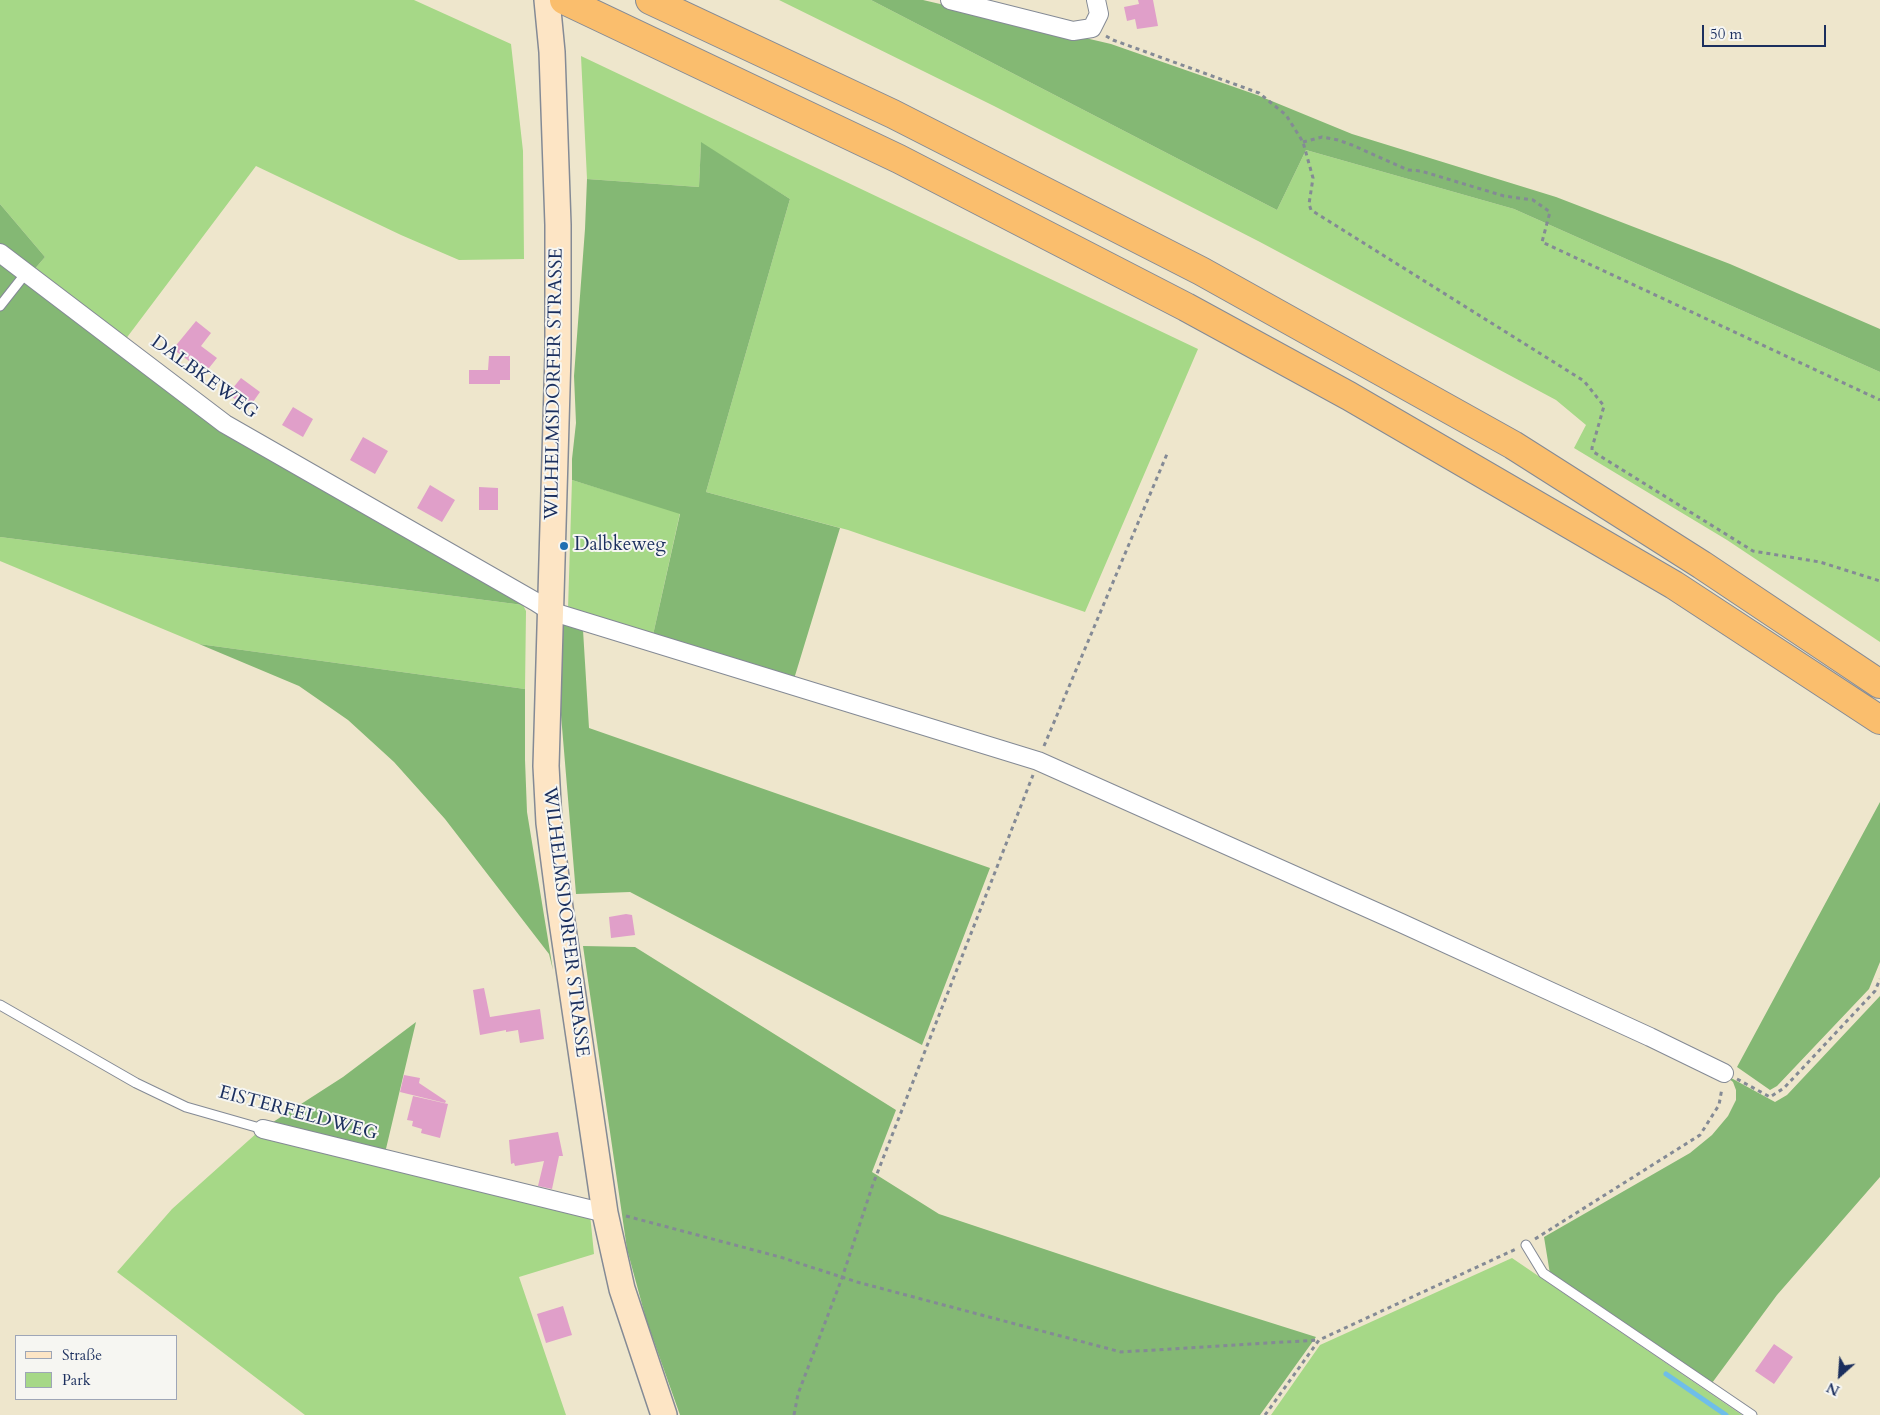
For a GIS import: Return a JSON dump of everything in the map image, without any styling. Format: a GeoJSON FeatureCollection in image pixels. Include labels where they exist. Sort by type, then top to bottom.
{"type":"FeatureCollection","features":[{"type":"Feature","properties":{"kind":"highway"},"geometry":{"type":"LineString","coordinates":[[564,0],[675,51],[899,159],[1186,307],[1349,396],[1674,585],[1880,720]]}},
{"type":"Feature","properties":{"kind":"highway"},"geometry":{"type":"LineString","coordinates":[[650,0],[892,114],[1201,271],[1514,445],[1702,565],[1880,684]]}},
{"type":"Feature","properties":{"kind":"street","name":"WILHELMSDORFER STRASSE"},"geometry":{"type":"LineString","coordinates":[[547,0],[552,52],[558,225],[558,354],[546,766],[549,823],[605,1214],[622,1289],[664,1415]]}},
{"type":"Feature","properties":{"kind":"street"},"geometry":{"type":"LineString","coordinates":[[950,0],[1073,31],[1092,28],[1098,14],[1096,0]]}},
{"type":"Feature","properties":{"kind":"street","name":"DALBKEWEG"},"geometry":{"type":"LineString","coordinates":[[0,253],[225,424],[550,611],[1038,761],[1410,927],[1724,1073]]}},
{"type":"Feature","properties":{"kind":"street","name":"EISTERFELDWEG"},"geometry":{"type":"LineString","coordinates":[[263,1129],[605,1214]]}},
{"type":"Feature","properties":{"kind":"lane"},"geometry":{"type":"LineString","coordinates":[[0,306],[26,273]]}},
{"type":"Feature","properties":{"kind":"lane","name":"EISTERFELDWEG"},"geometry":{"type":"LineString","coordinates":[[0,1005],[136,1083],[186,1107],[263,1129]]}},
{"type":"Feature","properties":{"kind":"lane"},"geometry":{"type":"LineString","coordinates":[[1526,1245],[1543,1273],[1752,1415]]}},
{"type":"Feature","properties":{"kind":"path"},"geometry":{"type":"LineString","coordinates":[[1092,28],[1113,40],[1259,93],[1286,115],[1303,142],[1314,178],[1309,204],[1311,210],[1584,381],[1604,406],[1592,451],[1753,551],[1820,562],[1880,581]]}},
{"type":"Feature","properties":{"kind":"path"},"geometry":{"type":"LineString","coordinates":[[1303,142],[1322,137],[1338,140],[1408,170],[1421,171],[1504,196],[1533,200],[1550,212],[1542,242],[1880,400]]}},
{"type":"Feature","properties":{"kind":"path"},"geometry":{"type":"LineString","coordinates":[[794,1415],[798,1394],[842,1278],[880,1166],[1038,761],[1167,454]]}},
{"type":"Feature","properties":{"kind":"path"},"geometry":{"type":"LineString","coordinates":[[605,1214],[626,1216],[780,1256],[842,1278],[1121,1352],[1319,1340],[1526,1245],[1700,1135],[1719,1105],[1724,1073],[1770,1097],[1784,1088],[1875,991],[1880,979]]}},
{"type":"Feature","properties":{"kind":"path"},"geometry":{"type":"LineString","coordinates":[[1265,1415],[1319,1340]]}},
{"type":"Feature","properties":{"kind":"green space"},"geometry":{"type":"Polygon","coordinates":[[[0,0],[414,0],[511,44],[523,151],[524,259],[459,260],[401,235],[256,166],[125,340],[33,271],[45,257],[0,204],[0,0]]]}},
{"type":"Feature","properties":{"kind":"green space"},"geometry":{"type":"Polygon","coordinates":[[[779,0],[871,0],[1277,210],[1306,150],[1514,209],[1880,372],[1880,642],[1727,540],[1574,448],[1586,425],[1556,400],[1260,242],[994,106],[779,0]]]}},
{"type":"Feature","properties":{"kind":"green space"},"geometry":{"type":"Polygon","coordinates":[[[871,0],[923,0],[1111,44],[1257,95],[1352,134],[1556,197],[1730,264],[1880,329],[1880,372],[1514,209],[1306,150],[1277,210],[871,0]]]}},
{"type":"Feature","properties":{"kind":"green space"},"geometry":{"type":"Polygon","coordinates":[[[581,56],[1198,349],[1085,612],[848,530],[706,492],[790,199],[701,143],[699,187],[587,179],[581,56]]]}},
{"type":"Feature","properties":{"kind":"green space"},"geometry":{"type":"Polygon","coordinates":[[[701,142],[790,199],[706,492],[840,528],[794,679],[653,635],[680,514],[572,480],[576,423],[574,376],[587,179],[699,187],[701,142]]]}},
{"type":"Feature","properties":{"kind":"green space"},"geometry":{"type":"Polygon","coordinates":[[[0,204],[45,257],[33,271],[0,245],[0,204]]]}},
{"type":"Feature","properties":{"kind":"green space"},"geometry":{"type":"Polygon","coordinates":[[[0,263],[222,431],[523,605],[0,537],[0,263]]]}},
{"type":"Feature","properties":{"kind":"green space"},"geometry":{"type":"Polygon","coordinates":[[[572,480],[680,513],[653,635],[568,609],[572,480]]]}},
{"type":"Feature","properties":{"kind":"green space"},"geometry":{"type":"Polygon","coordinates":[[[0,537],[523,605],[526,611],[525,689],[199,644],[0,561],[0,537]]]}},
{"type":"Feature","properties":{"kind":"green space"},"geometry":{"type":"Polygon","coordinates":[[[560,622],[583,630],[589,728],[990,868],[922,1045],[630,892],[576,894],[561,715],[560,622]]]}},
{"type":"Feature","properties":{"kind":"green space"},"geometry":{"type":"Polygon","coordinates":[[[199,644],[525,689],[527,812],[553,970],[549,954],[445,819],[394,762],[348,720],[299,686],[199,644]]]}},
{"type":"Feature","properties":{"kind":"green space"},"geometry":{"type":"Polygon","coordinates":[[[1880,802],[1880,962],[1869,989],[1777,1086],[1770,1090],[1737,1067],[1880,802]]]}},
{"type":"Feature","properties":{"kind":"green space"},"geometry":{"type":"Polygon","coordinates":[[[583,946],[635,947],[896,1110],[872,1172],[939,1214],[1164,1289],[1316,1337],[1260,1415],[680,1415],[646,1319],[627,1249],[583,946]]]}},
{"type":"Feature","properties":{"kind":"green space"},"geometry":{"type":"Polygon","coordinates":[[[1880,996],[1880,1177],[1777,1295],[1712,1383],[1550,1274],[1544,1237],[1690,1153],[1712,1135],[1728,1116],[1736,1100],[1736,1090],[1733,1082],[1722,1073],[1775,1102],[1787,1095],[1880,996]]]}},
{"type":"Feature","properties":{"kind":"green space"},"geometry":{"type":"Polygon","coordinates":[[[416,1022],[385,1153],[270,1124],[343,1077],[416,1022]]]}},
{"type":"Feature","properties":{"kind":"green space"},"geometry":{"type":"Polygon","coordinates":[[[258,1132],[590,1214],[594,1254],[519,1277],[566,1415],[305,1415],[117,1272],[172,1209],[258,1132]]]}},
{"type":"Feature","properties":{"kind":"green space"},"geometry":{"type":"Polygon","coordinates":[[[1512,1258],[1742,1415],[1271,1415],[1320,1345],[1512,1258]]]}},
{"type":"Feature","properties":{"kind":"building"},"geometry":{"type":"Polygon","coordinates":[[[1138,0],[1153,0],[1158,26],[1137,29],[1135,19],[1127,21],[1124,7],[1139,4],[1138,0]]]}},
{"type":"Feature","properties":{"kind":"building"},"geometry":{"type":"Polygon","coordinates":[[[196,321],[211,333],[201,346],[217,358],[205,373],[173,349],[196,321]]]}},
{"type":"Feature","properties":{"kind":"building"},"geometry":{"type":"Polygon","coordinates":[[[489,356],[510,356],[510,380],[500,380],[500,384],[469,384],[469,370],[488,370],[489,356]]]}},
{"type":"Feature","properties":{"kind":"building"},"geometry":{"type":"Polygon","coordinates":[[[241,378],[260,392],[248,409],[228,394],[241,378]]]}},
{"type":"Feature","properties":{"kind":"building"},"geometry":{"type":"Polygon","coordinates":[[[293,407],[313,419],[303,437],[282,425],[293,407]]]}},
{"type":"Feature","properties":{"kind":"building"},"geometry":{"type":"Polygon","coordinates":[[[363,437],[388,451],[375,474],[350,460],[363,437]]]}},
{"type":"Feature","properties":{"kind":"building"},"geometry":{"type":"Polygon","coordinates":[[[430,485],[455,500],[442,522],[417,508],[430,485]]]}},
{"type":"Feature","properties":{"kind":"building"},"geometry":{"type":"Polygon","coordinates":[[[479,487],[498,488],[498,510],[479,510],[479,487]]]}},
{"type":"Feature","properties":{"kind":"building"},"geometry":{"type":"Polygon","coordinates":[[[626,914],[632,915],[635,935],[611,938],[609,917],[626,914]]]}},
{"type":"Feature","properties":{"kind":"building"},"geometry":{"type":"Polygon","coordinates":[[[484,988],[490,1017],[540,1009],[544,1039],[520,1043],[518,1030],[506,1032],[506,1030],[480,1035],[473,990],[484,988]]]}},
{"type":"Feature","properties":{"kind":"building"},"geometry":{"type":"Polygon","coordinates":[[[404,1075],[420,1078],[419,1083],[446,1101],[445,1103],[400,1092],[404,1075]]]}},
{"type":"Feature","properties":{"kind":"building"},"geometry":{"type":"Polygon","coordinates":[[[413,1096],[448,1104],[440,1138],[421,1133],[422,1129],[412,1126],[413,1121],[407,1120],[413,1096]]]}},
{"type":"Feature","properties":{"kind":"building"},"geometry":{"type":"Polygon","coordinates":[[[558,1132],[563,1156],[559,1156],[552,1189],[538,1186],[544,1161],[515,1166],[514,1163],[511,1164],[509,1140],[558,1132]]]}},
{"type":"Feature","properties":{"kind":"building"},"geometry":{"type":"Polygon","coordinates":[[[563,1306],[572,1335],[546,1343],[537,1314],[563,1306]]]}},
{"type":"Feature","properties":{"kind":"building"},"geometry":{"type":"Polygon","coordinates":[[[1774,1344],[1793,1357],[1774,1384],[1755,1371],[1774,1344]]]}},
{"type":"Feature","properties":{"kind":"waterway"},"geometry":{"type":"LineString","coordinates":[[1666,1374],[1726,1415]]}},
{"type":"Feature","properties":{"kind":"place","name":"Dalbkeweg"},"geometry":{"type":"Point","coordinates":[564,546]}}]}
